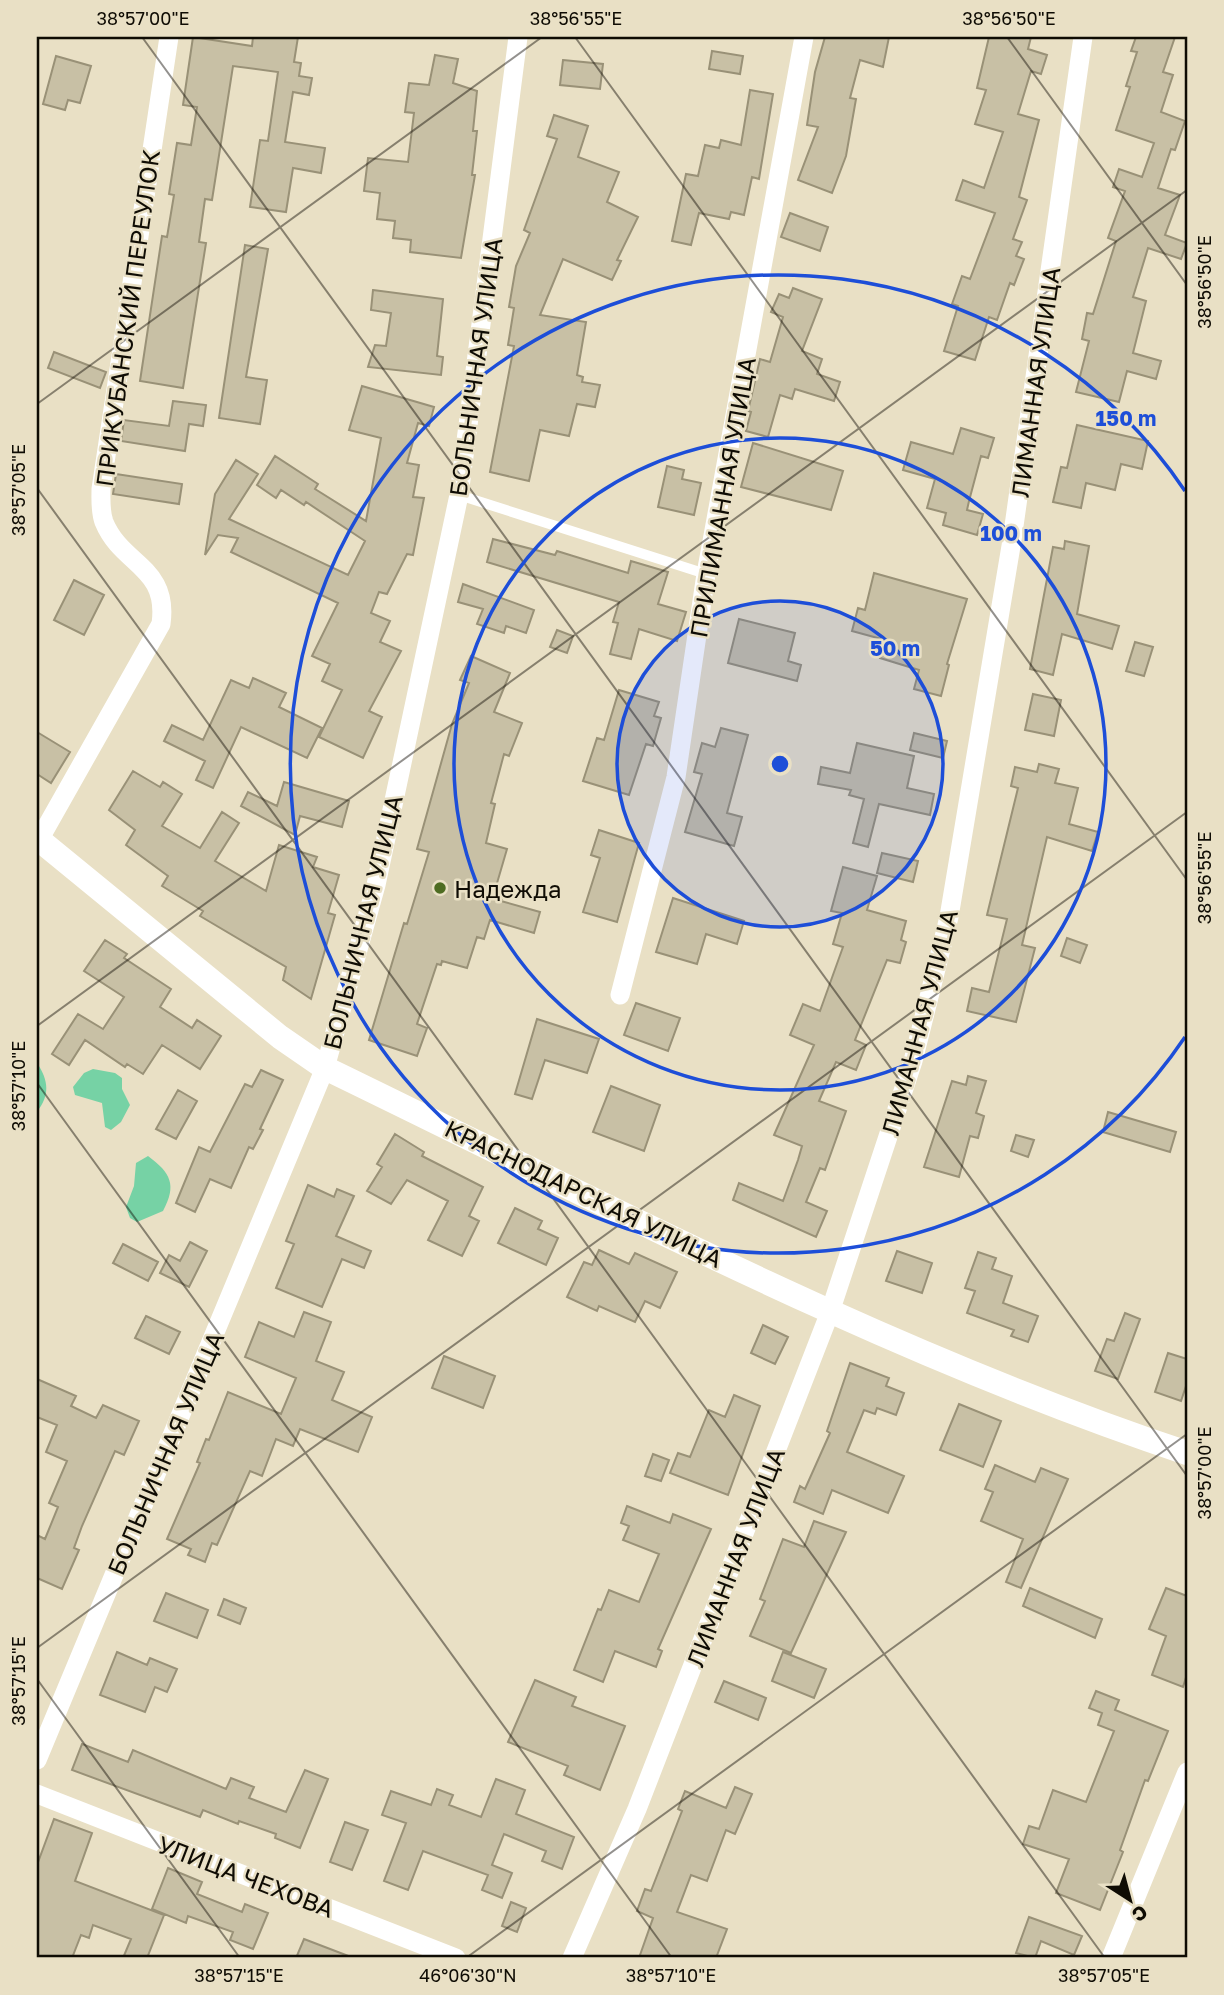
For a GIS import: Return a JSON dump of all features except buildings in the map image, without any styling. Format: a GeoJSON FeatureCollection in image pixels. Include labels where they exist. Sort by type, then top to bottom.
{"type":"FeatureCollection","features":[{"type":"Feature","properties":{"kind":"street","name":"ПРИКУБАНСКИЙ ПЕРЕУЛОК"},"geometry":{"type":"LineString","coordinates":[[38,839],[161,624],[162,599],[158,587],[152,576],[111,535],[101,511],[101,489],[169,37]]}},
{"type":"Feature","properties":{"kind":"street","name":"БОЛЬНИЧНАЯ УЛИЦА"},"geometry":{"type":"LineString","coordinates":[[37,1760],[325,1068],[376,884],[459,495],[518,37]]}},
{"type":"Feature","properties":{"kind":"street","name":"ПРИЛИМАННАЯ УЛИЦА"},"geometry":{"type":"LineString","coordinates":[[620,995],[676,777],[706,574],[804,37]]}},
{"type":"Feature","properties":{"kind":"street","name":"ЛИМАННАЯ УЛИЦА"},"geometry":{"type":"LineString","coordinates":[[572,1958],[637,1809],[830,1312],[914,1061],[949,917],[1013,540],[1083,37]]}},
{"type":"Feature","properties":{"kind":"street","name":"КРАСНОДАРСКАЯ УЛИЦА"},"geometry":{"type":"LineString","coordinates":[[38,839],[279,1037],[325,1068],[830,1312],[1114,1429],[1187,1453]]}},
{"type":"Feature","properties":{"kind":"street"},"geometry":{"type":"LineString","coordinates":[[1111,1958],[1187,1772]]}},
{"type":"Feature","properties":{"kind":"street","name":"УЛИЦА ЧЕХОВА"},"geometry":{"type":"LineString","coordinates":[[37,1794],[456,1958]]}},
{"type":"Feature","properties":{"kind":"lane"},"geometry":{"type":"LineString","coordinates":[[459,495],[706,574]]}},
{"type":"Feature","properties":{"kind":"green space"},"geometry":{"type":"Polygon","coordinates":[[[37,1063],[46,1082],[46,1094],[37,1112],[37,1063]]]}},
{"type":"Feature","properties":{"kind":"green space"},"geometry":{"type":"Polygon","coordinates":[[[93,1069],[115,1073],[122,1078],[122,1089],[130,1105],[121,1122],[111,1130],[105,1127],[102,1103],[75,1095],[73,1087],[84,1073],[93,1069]]]}},
{"type":"Feature","properties":{"kind":"green space"},"geometry":{"type":"Polygon","coordinates":[[[148,1156],[167,1174],[170,1194],[163,1211],[137,1222],[130,1218],[126,1207],[134,1186],[136,1163],[148,1156]]]}},
{"type":"Feature","properties":{"kind":"place","name":"Надежда"},"geometry":{"type":"Point","coordinates":[440,888]}}]}
